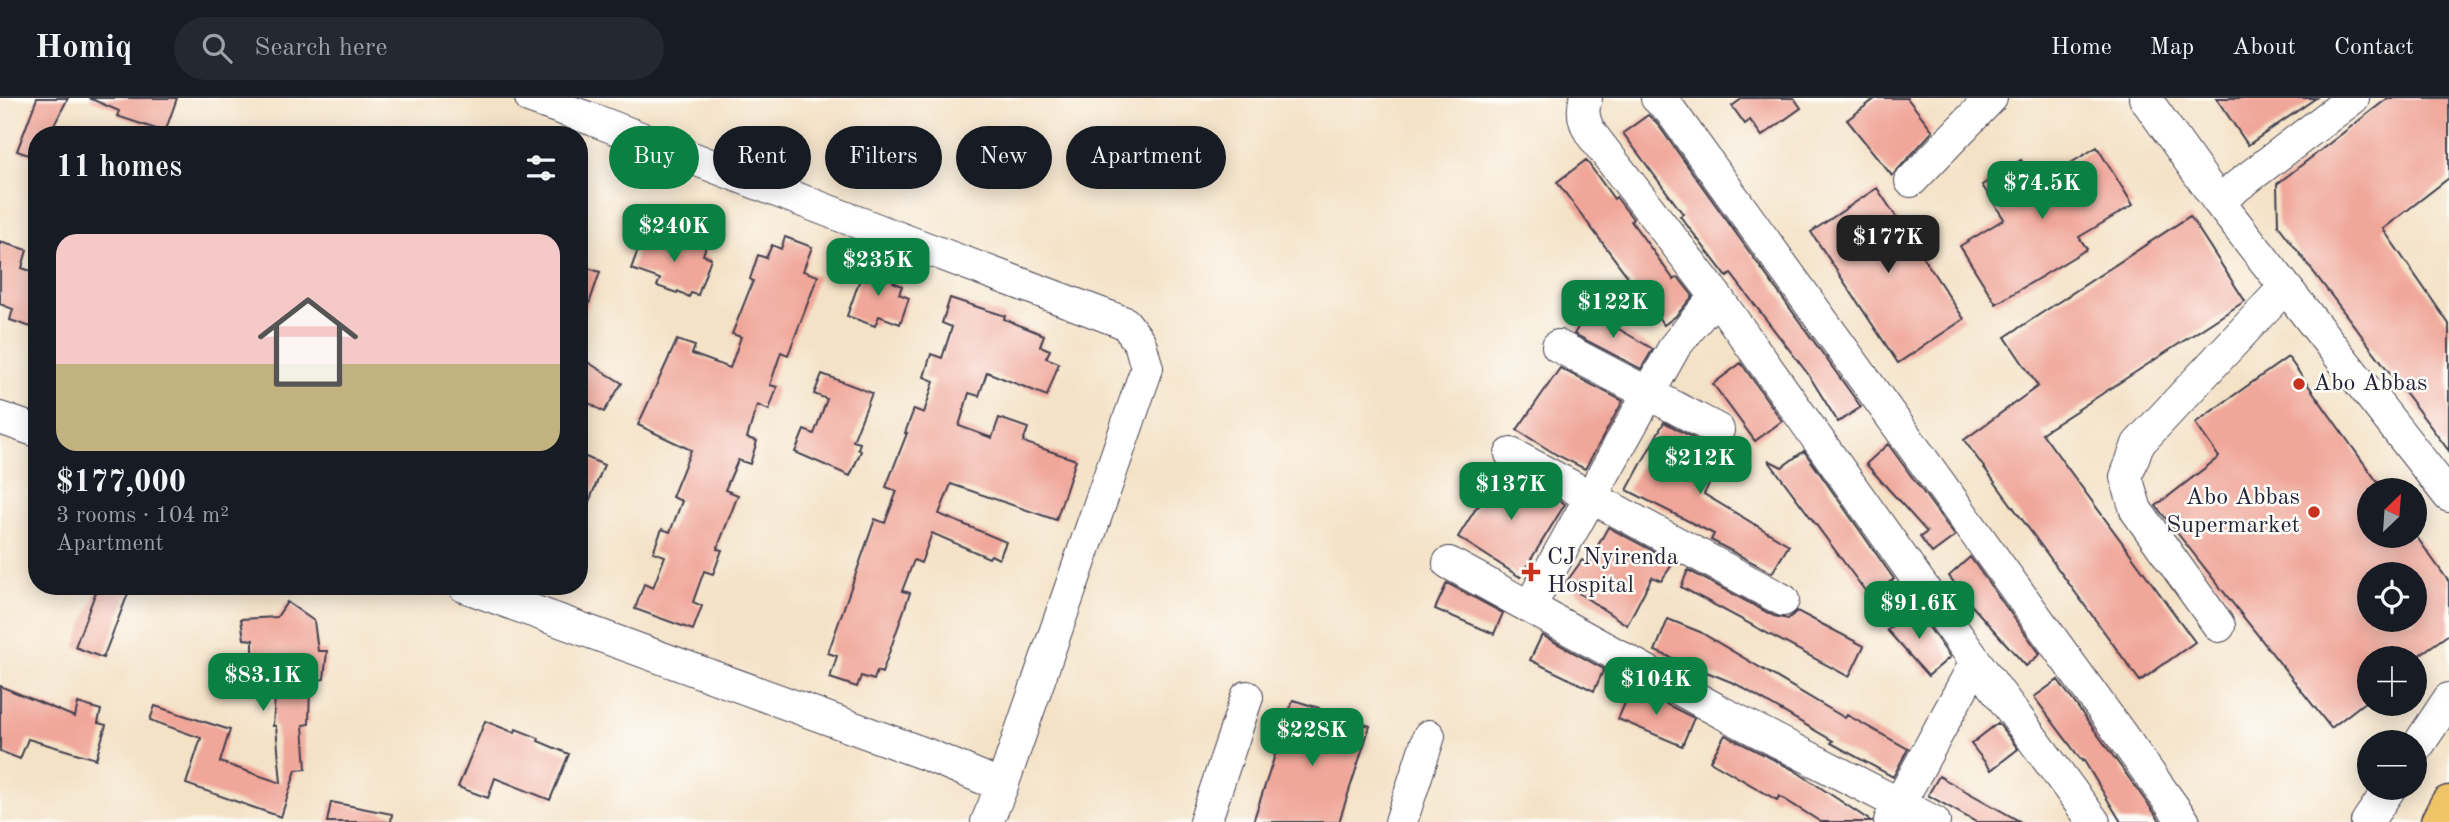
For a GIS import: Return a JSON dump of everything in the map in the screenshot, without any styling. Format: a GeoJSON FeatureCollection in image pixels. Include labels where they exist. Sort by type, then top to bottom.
{"type":"FeatureCollection","features":[{"type":"Feature","properties":{"kind":"main road"},"geometry":{"type":"LineString","coordinates":[[2440,822],[2449,805]]}},
{"type":"Feature","properties":{"kind":"street"},"geometry":{"type":"LineString","coordinates":[[531,98],[1125,323],[1140,343],[1147,368],[1002,786],[987,822]]}},
{"type":"Feature","properties":{"kind":"street"},"geometry":{"type":"LineString","coordinates":[[1657,98],[1670,110],[2184,822]]}},
{"type":"Feature","properties":{"kind":"street"},"geometry":{"type":"LineString","coordinates":[[1910,181],[1991,98]]}},
{"type":"Feature","properties":{"kind":"street"},"geometry":{"type":"LineString","coordinates":[[2145,98],[2218,201],[2449,496]]}},
{"type":"Feature","properties":{"kind":"street"},"geometry":{"type":"LineString","coordinates":[[2218,201],[2353,98]]}},
{"type":"Feature","properties":{"kind":"street"},"geometry":{"type":"LineString","coordinates":[[1586,111],[1976,662],[2094,822]]}},
{"type":"Feature","properties":{"kind":"street"},"geometry":{"type":"LineString","coordinates":[[2219,626],[2136,510],[2126,477],[2138,444],[2285,287]]}},
{"type":"Feature","properties":{"kind":"street"},"geometry":{"type":"LineString","coordinates":[[1530,606],[1647,393],[1685,332],[1716,296]]}},
{"type":"Feature","properties":{"kind":"street"},"geometry":{"type":"LineString","coordinates":[[1558,346],[1718,430]]}},
{"type":"Feature","properties":{"kind":"street"},"geometry":{"type":"LineString","coordinates":[[0,418],[28,428]]}},
{"type":"Feature","properties":{"kind":"street"},"geometry":{"type":"LineString","coordinates":[[1511,454],[1783,600]]}},
{"type":"Feature","properties":{"kind":"street"},"geometry":{"type":"LineString","coordinates":[[1449,563],[1721,712],[1894,813],[1934,822]]}},
{"type":"Feature","properties":{"kind":"street"},"geometry":{"type":"LineString","coordinates":[[489,595],[928,755],[1002,786]]}},
{"type":"Feature","properties":{"kind":"street"},"geometry":{"type":"LineString","coordinates":[[1894,813],[1976,662]]}},
{"type":"Feature","properties":{"kind":"street"},"geometry":{"type":"LineString","coordinates":[[1205,822],[1247,697]]}},
{"type":"Feature","properties":{"kind":"street"},"geometry":{"type":"LineString","coordinates":[[2427,732],[2449,699]]}},
{"type":"Feature","properties":{"kind":"street"},"geometry":{"type":"LineString","coordinates":[[1401,822],[1429,736]]}},
{"type":"Feature","properties":{"kind":"street"},"geometry":{"type":"LineString","coordinates":[[2367,822],[2382,800]]}},
{"type":"Feature","properties":{"kind":"building"},"geometry":{"type":"Polygon","coordinates":[[[37,98],[68,98],[54,126],[28,126],[28,155],[17,151],[37,98]]]}},
{"type":"Feature","properties":{"kind":"building"},"geometry":{"type":"Polygon","coordinates":[[[89,98],[177,98],[167,126],[147,126],[117,116],[119,111],[89,98]]]}},
{"type":"Feature","properties":{"kind":"building"},"geometry":{"type":"Polygon","coordinates":[[[1743,98],[1794,98],[1801,108],[1762,136],[1750,120],[1745,124],[1732,106],[1743,98]]]}},
{"type":"Feature","properties":{"kind":"building"},"geometry":{"type":"Polygon","coordinates":[[[1876,98],[1907,98],[1933,131],[1892,176],[1847,120],[1876,98]]]}},
{"type":"Feature","properties":{"kind":"building"},"geometry":{"type":"Polygon","coordinates":[[[2216,98],[2316,98],[2248,145],[2216,98]]]}},
{"type":"Feature","properties":{"kind":"building"},"geometry":{"type":"Polygon","coordinates":[[[2388,98],[2449,98],[2449,178],[2383,229],[2449,324],[2449,451],[2278,225],[2277,184],[2388,98]]]}},
{"type":"Feature","properties":{"kind":"building"},"geometry":{"type":"Polygon","coordinates":[[[1648,115],[1656,122],[1861,407],[1838,422],[1808,374],[1731,274],[1727,277],[1680,216],[1683,214],[1623,133],[1648,115]]]}},
{"type":"Feature","properties":{"kind":"building"},"geometry":{"type":"Polygon","coordinates":[[[2097,147],[2133,205],[2079,237],[2087,249],[1996,304],[1960,246],[2004,219],[1982,185],[2021,160],[2036,184],[2097,147]]]}},
{"type":"Feature","properties":{"kind":"building"},"geometry":{"type":"Polygon","coordinates":[[[1586,160],[1614,199],[1616,197],[1633,219],[1631,221],[1674,280],[1678,277],[1693,296],[1676,316],[1664,325],[1557,182],[1586,160]]]}},
{"type":"Feature","properties":{"kind":"building"},"geometry":{"type":"Polygon","coordinates":[[[1877,188],[1964,319],[1898,363],[1811,232],[1877,188]]]}},
{"type":"Feature","properties":{"kind":"building"},"geometry":{"type":"Polygon","coordinates":[[[2190,216],[2245,301],[2042,433],[2195,642],[2140,681],[1964,440],[2038,386],[2005,337],[2190,216]]]}},
{"type":"Feature","properties":{"kind":"building"},"geometry":{"type":"Polygon","coordinates":[[[643,236],[674,247],[678,236],[706,246],[703,255],[711,258],[698,295],[691,293],[689,297],[657,286],[660,279],[631,269],[643,236]]]}},
{"type":"Feature","properties":{"kind":"building"},"geometry":{"type":"Polygon","coordinates":[[[785,237],[812,247],[803,271],[818,276],[788,355],[781,352],[770,385],[777,387],[769,410],[757,405],[747,438],[757,441],[750,464],[738,460],[725,490],[738,495],[717,549],[722,550],[713,574],[704,571],[693,602],[702,606],[693,630],[635,609],[644,584],[653,588],[665,556],[653,552],[662,529],[670,532],[682,501],[672,497],[691,450],[638,425],[677,340],[695,346],[692,354],[730,368],[741,337],[732,334],[753,281],[750,279],[758,255],[766,258],[772,245],[781,249],[785,237]]]}},
{"type":"Feature","properties":{"kind":"building"},"geometry":{"type":"Polygon","coordinates":[[[0,242],[27,250],[22,268],[28,270],[28,326],[10,320],[13,309],[0,304],[0,242]]]}},
{"type":"Feature","properties":{"kind":"building"},"geometry":{"type":"Polygon","coordinates":[[[865,265],[890,273],[889,277],[894,279],[893,282],[902,286],[899,294],[909,298],[900,324],[879,316],[875,326],[847,316],[865,265]]]}},
{"type":"Feature","properties":{"kind":"building"},"geometry":{"type":"Polygon","coordinates":[[[588,268],[600,272],[588,307],[588,268]]]}},
{"type":"Feature","properties":{"kind":"building"},"geometry":{"type":"Polygon","coordinates":[[[950,298],[1005,316],[1004,319],[1044,335],[1040,346],[1050,350],[1046,358],[1059,363],[1047,396],[987,372],[979,396],[969,393],[959,426],[992,438],[999,418],[1028,428],[1023,442],[1076,460],[1056,520],[951,484],[939,514],[1006,542],[999,559],[991,555],[989,558],[932,533],[921,563],[914,560],[902,591],[910,593],[882,673],[877,671],[874,680],[861,676],[857,687],[830,678],[837,656],[828,653],[875,519],[885,523],[897,491],[886,487],[914,409],[924,413],[934,381],[924,377],[931,354],[942,358],[952,327],[942,323],[950,298]]]}},
{"type":"Feature","properties":{"kind":"building"},"geometry":{"type":"Polygon","coordinates":[[[1588,311],[1653,349],[1641,369],[1574,334],[1588,311]]]}},
{"type":"Feature","properties":{"kind":"building"},"geometry":{"type":"Polygon","coordinates":[[[2288,357],[2374,478],[2357,478],[2357,548],[2425,548],[2449,582],[2449,634],[2427,650],[2427,646],[2357,646],[2357,708],[2331,728],[2156,506],[2219,457],[2195,423],[2288,357]]]}},
{"type":"Feature","properties":{"kind":"building"},"geometry":{"type":"Polygon","coordinates":[[[588,362],[622,383],[604,412],[588,402],[588,362]]]}},
{"type":"Feature","properties":{"kind":"building"},"geometry":{"type":"Polygon","coordinates":[[[1741,363],[1782,421],[1755,441],[1713,384],[1741,363]]]}},
{"type":"Feature","properties":{"kind":"building"},"geometry":{"type":"Polygon","coordinates":[[[1560,368],[1623,401],[1585,469],[1517,430],[1560,368]]]}},
{"type":"Feature","properties":{"kind":"building"},"geometry":{"type":"Polygon","coordinates":[[[822,374],[872,393],[853,441],[860,443],[858,449],[861,451],[850,476],[795,452],[804,430],[814,434],[827,399],[814,394],[822,374]]]}},
{"type":"Feature","properties":{"kind":"building"},"geometry":{"type":"Polygon","coordinates":[[[1664,422],[1710,447],[1728,445],[1704,494],[1789,545],[1772,573],[1711,540],[1714,534],[1627,490],[1664,422]]]}},
{"type":"Feature","properties":{"kind":"building"},"geometry":{"type":"Polygon","coordinates":[[[1888,444],[1955,536],[1932,553],[1920,537],[1927,532],[1866,464],[1888,444]]]}},
{"type":"Feature","properties":{"kind":"building"},"geometry":{"type":"Polygon","coordinates":[[[1804,451],[1894,579],[1869,596],[1768,460],[1782,467],[1804,451]]]}},
{"type":"Feature","properties":{"kind":"building"},"geometry":{"type":"Polygon","coordinates":[[[588,458],[604,465],[588,504],[588,458]]]}},
{"type":"Feature","properties":{"kind":"building"},"geometry":{"type":"Polygon","coordinates":[[[1501,469],[1565,504],[1520,577],[1458,537],[1501,469]]]}},
{"type":"Feature","properties":{"kind":"building"},"geometry":{"type":"Polygon","coordinates":[[[1608,527],[1674,562],[1661,581],[1652,577],[1627,625],[1565,584],[1582,560],[1588,564],[1608,527]]]}},
{"type":"Feature","properties":{"kind":"building"},"geometry":{"type":"Polygon","coordinates":[[[1970,557],[2040,654],[2026,666],[1949,576],[1970,557]]]}},
{"type":"Feature","properties":{"kind":"building"},"geometry":{"type":"Polygon","coordinates":[[[1688,570],[1774,616],[1788,619],[1797,611],[1864,646],[1849,677],[1681,587],[1688,570]]]}},
{"type":"Feature","properties":{"kind":"building"},"geometry":{"type":"Polygon","coordinates":[[[1447,583],[1503,613],[1494,634],[1435,609],[1447,583]]]}},
{"type":"Feature","properties":{"kind":"building"},"geometry":{"type":"Polygon","coordinates":[[[95,595],[128,595],[103,658],[75,647],[95,595]]]}},
{"type":"Feature","properties":{"kind":"building"},"geometry":{"type":"Polygon","coordinates":[[[287,602],[314,621],[318,651],[327,651],[324,679],[310,682],[309,724],[303,725],[306,769],[296,770],[281,817],[186,784],[201,738],[150,720],[155,706],[230,730],[220,762],[281,783],[276,726],[273,726],[276,680],[253,679],[253,640],[244,639],[241,619],[277,617],[287,602]]]}},
{"type":"Feature","properties":{"kind":"building"},"geometry":{"type":"Polygon","coordinates":[[[1914,606],[1950,657],[1928,676],[1887,630],[1914,606]]]}},
{"type":"Feature","properties":{"kind":"building"},"geometry":{"type":"Polygon","coordinates":[[[1668,619],[1700,632],[1845,718],[1847,715],[1908,749],[1893,777],[1831,743],[1833,741],[1736,684],[1655,651],[1668,619]]]}},
{"type":"Feature","properties":{"kind":"building"},"geometry":{"type":"Polygon","coordinates":[[[1542,635],[1604,669],[1594,691],[1530,660],[1542,635]]]}},
{"type":"Feature","properties":{"kind":"building"},"geometry":{"type":"Polygon","coordinates":[[[2058,680],[2161,822],[2121,822],[2083,759],[2082,761],[2034,697],[2058,680]]]}},
{"type":"Feature","properties":{"kind":"building"},"geometry":{"type":"Polygon","coordinates":[[[0,686],[75,717],[78,703],[101,710],[98,723],[106,725],[96,759],[28,739],[20,759],[0,751],[0,686]]]}},
{"type":"Feature","properties":{"kind":"building"},"geometry":{"type":"Polygon","coordinates":[[[1632,687],[1694,718],[1682,746],[1618,719],[1632,687]]]}},
{"type":"Feature","properties":{"kind":"building"},"geometry":{"type":"Polygon","coordinates":[[[1293,700],[1319,708],[1318,711],[1370,726],[1339,822],[1253,822],[1293,700]]]}},
{"type":"Feature","properties":{"kind":"building"},"geometry":{"type":"Polygon","coordinates":[[[485,721],[515,733],[516,729],[539,738],[538,741],[569,754],[550,800],[495,778],[488,798],[458,787],[485,721]]]}},
{"type":"Feature","properties":{"kind":"building"},"geometry":{"type":"Polygon","coordinates":[[[1998,723],[2018,749],[1991,770],[1971,744],[1998,723]]]}},
{"type":"Feature","properties":{"kind":"building"},"geometry":{"type":"Polygon","coordinates":[[[1725,735],[1794,770],[1872,822],[1821,822],[1779,796],[1777,800],[1710,761],[1725,735]]]}},
{"type":"Feature","properties":{"kind":"building"},"geometry":{"type":"Polygon","coordinates":[[[1939,776],[2021,822],[1976,822],[1928,795],[1939,776]]]}},
{"type":"Feature","properties":{"kind":"building"},"geometry":{"type":"Polygon","coordinates":[[[331,802],[392,814],[391,822],[327,822],[331,802]]]}},
{"type":"Feature","properties":{"kind":"place","name":"Abo Abbas"},"geometry":{"type":"Point","coordinates":[2299,384]}},
{"type":"Feature","properties":{"kind":"place","name":"Abo Abbas Supermarket"},"geometry":{"type":"Point","coordinates":[2314,512]}},
{"type":"Feature","properties":{"kind":"place","name":"CJ Nyirenda Hospital"},"geometry":{"type":"Point","coordinates":[1531,572]}}]}
